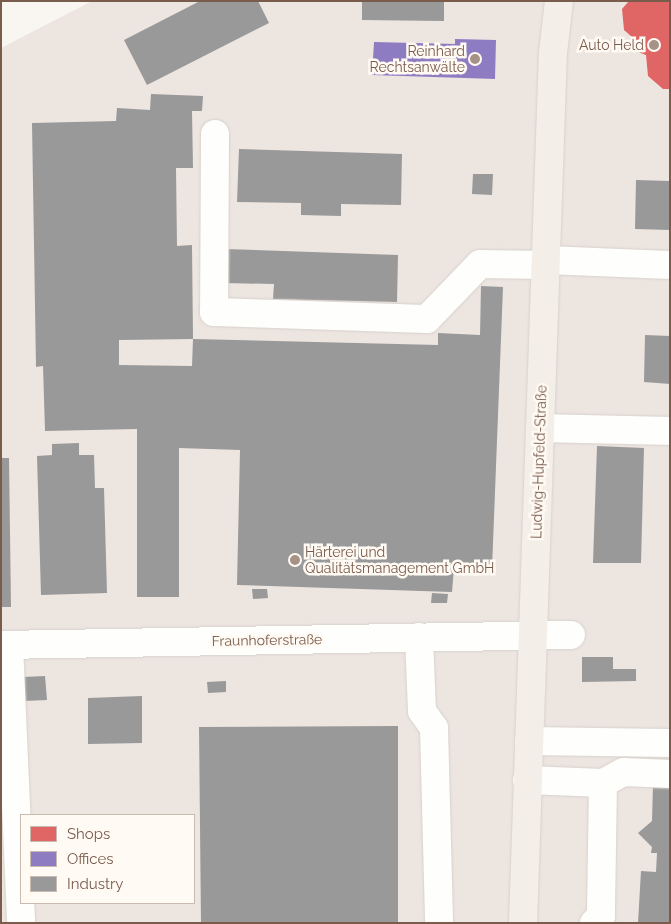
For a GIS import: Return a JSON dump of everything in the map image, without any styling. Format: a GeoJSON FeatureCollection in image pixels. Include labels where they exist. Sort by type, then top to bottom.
{"type":"FeatureCollection","features":[{"type":"Feature","properties":{"kind":"main road","name":"Ludwig-Hupfeld-Straße"},"geometry":{"type":"LineString","coordinates":[[522,923],[557,6]]}},
{"type":"Feature","properties":{"kind":"lane"},"geometry":{"type":"LineString","coordinates":[[215,134],[214,312],[427,319],[480,264],[670,265]]}},
{"type":"Feature","properties":{"kind":"lane"},"geometry":{"type":"LineString","coordinates":[[540,428],[670,431]]}},
{"type":"Feature","properties":{"kind":"lane","name":"Fraunhoferstraße"},"geometry":{"type":"LineString","coordinates":[[5,645],[533,634],[571,635]]}},
{"type":"Feature","properties":{"kind":"lane"},"geometry":{"type":"LineString","coordinates":[[419,637],[422,711],[434,728],[439,923]]}},
{"type":"Feature","properties":{"kind":"lane"},"geometry":{"type":"LineString","coordinates":[[5,645],[21,923]]}},
{"type":"Feature","properties":{"kind":"lane"},"geometry":{"type":"LineString","coordinates":[[529,741],[670,743]]}},
{"type":"Feature","properties":{"kind":"lane"},"geometry":{"type":"LineString","coordinates":[[527,780],[603,783],[624,772],[670,774]]}},
{"type":"Feature","properties":{"kind":"lane"},"geometry":{"type":"LineString","coordinates":[[594,923],[601,916],[603,783]]}},
{"type":"Feature","properties":{"kind":"shaded area"},"geometry":{"type":"Polygon","coordinates":[[[92,1],[670,1],[670,923],[1,923],[1,48],[92,1]]]}},
{"type":"Feature","properties":{"kind":"building: Shops","name":"Auto Held"},"geometry":{"type":"Polygon","coordinates":[[[629,1],[670,1],[670,89],[663,89],[648,76],[646,55],[638,52],[640,44],[624,30],[622,9],[629,1]]]}},
{"type":"Feature","properties":{"kind":"building: Offices"},"geometry":{"type":"Polygon","coordinates":[[[455,39],[496,40],[495,79],[372,75],[374,42],[455,44],[455,39]]]}},
{"type":"Feature","properties":{"kind":"building: Industry"},"geometry":{"type":"Polygon","coordinates":[[[200,1],[258,1],[269,23],[147,85],[124,40],[200,1]]]}},
{"type":"Feature","properties":{"kind":"building: Industry"},"geometry":{"type":"Polygon","coordinates":[[[362,1],[444,1],[444,21],[362,20],[362,1]]]}},
{"type":"Feature","properties":{"kind":"building: Industry"},"geometry":{"type":"Polygon","coordinates":[[[151,94],[203,96],[202,111],[192,111],[193,168],[176,168],[177,246],[192,245],[193,339],[438,345],[438,333],[480,335],[481,286],[503,287],[492,569],[454,567],[452,592],[237,585],[240,450],[179,448],[179,597],[137,597],[137,429],[45,431],[43,366],[36,367],[32,123],[116,121],[117,108],[150,110],[151,94]],[[193,339],[119,340],[119,365],[192,366],[193,339]]]}},
{"type":"Feature","properties":{"kind":"building: Industry"},"geometry":{"type":"Polygon","coordinates":[[[239,149],[402,154],[401,205],[341,204],[341,216],[301,215],[301,203],[237,202],[239,149]]]}},
{"type":"Feature","properties":{"kind":"building: Industry"},"geometry":{"type":"Polygon","coordinates":[[[473,174],[493,174],[492,195],[472,194],[473,174]]]}},
{"type":"Feature","properties":{"kind":"building: Industry"},"geometry":{"type":"Polygon","coordinates":[[[636,180],[670,181],[670,230],[635,229],[636,180]]]}},
{"type":"Feature","properties":{"kind":"building: Industry"},"geometry":{"type":"Polygon","coordinates":[[[225,249],[398,255],[397,302],[273,299],[274,284],[224,283],[225,249]]]}},
{"type":"Feature","properties":{"kind":"building: Industry"},"geometry":{"type":"Polygon","coordinates":[[[645,335],[670,336],[670,384],[644,382],[645,335]]]}},
{"type":"Feature","properties":{"kind":"building: Industry"},"geometry":{"type":"Polygon","coordinates":[[[79,443],[79,455],[94,455],[95,488],[104,488],[107,593],[41,595],[37,456],[52,455],[52,444],[79,443]]]}},
{"type":"Feature","properties":{"kind":"building: Industry"},"geometry":{"type":"Polygon","coordinates":[[[597,446],[644,448],[641,563],[593,563],[597,446]]]}},
{"type":"Feature","properties":{"kind":"building: Industry"},"geometry":{"type":"Polygon","coordinates":[[[1,458],[9,458],[11,607],[1,607],[1,458]]]}},
{"type":"Feature","properties":{"kind":"building: Industry"},"geometry":{"type":"Polygon","coordinates":[[[252,589],[267,589],[268,598],[253,599],[252,589]]]}},
{"type":"Feature","properties":{"kind":"building: Industry"},"geometry":{"type":"Polygon","coordinates":[[[432,593],[448,594],[447,603],[431,603],[432,593]]]}},
{"type":"Feature","properties":{"kind":"building: Industry"},"geometry":{"type":"Polygon","coordinates":[[[582,657],[613,657],[613,669],[636,669],[636,681],[582,682],[582,657]]]}},
{"type":"Feature","properties":{"kind":"building: Industry"},"geometry":{"type":"Polygon","coordinates":[[[45,676],[47,700],[24,701],[23,677],[45,676]]]}},
{"type":"Feature","properties":{"kind":"building: Industry"},"geometry":{"type":"Polygon","coordinates":[[[226,681],[226,692],[208,693],[207,682],[226,681]]]}},
{"type":"Feature","properties":{"kind":"building: Industry"},"geometry":{"type":"Polygon","coordinates":[[[142,696],[142,743],[88,744],[88,698],[142,696]]]}},
{"type":"Feature","properties":{"kind":"building: Industry"},"geometry":{"type":"Polygon","coordinates":[[[398,726],[398,923],[201,923],[199,727],[398,726]]]}},
{"type":"Feature","properties":{"kind":"building: Industry"},"geometry":{"type":"Polygon","coordinates":[[[653,783],[670,784],[670,923],[638,923],[641,871],[656,872],[657,853],[651,853],[652,847],[638,833],[652,821],[653,783]]]}},
{"type":"Feature","properties":{"kind":"place","name":"Auto Held"},"geometry":{"type":"Point","coordinates":[654,45]}},
{"type":"Feature","properties":{"kind":"place","name":"Reinhard Rechtsanwälte"},"geometry":{"type":"Point","coordinates":[475,59]}},
{"type":"Feature","properties":{"kind":"place","name":"Härterei und Qualitätsmanagement GmbH"},"geometry":{"type":"Point","coordinates":[295,560]}}]}
